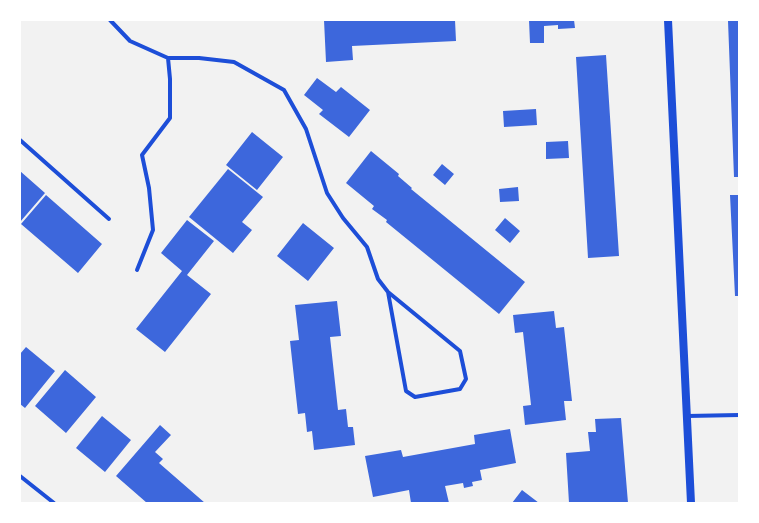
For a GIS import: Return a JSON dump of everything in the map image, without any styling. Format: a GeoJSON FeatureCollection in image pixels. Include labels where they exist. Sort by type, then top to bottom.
{"type":"FeatureCollection","features":[{"type":"Feature","properties":{"kind":"main road"},"geometry":{"type":"LineString","coordinates":[[668,20],[691,503]]}},
{"type":"Feature","properties":{"kind":"street"},"geometry":{"type":"LineString","coordinates":[[110,20],[130,41],[168,58],[200,58],[234,62],[284,90],[306,129],[327,193],[343,218],[367,247],[378,279],[388,292],[460,351],[466,380],[460,388],[415,397],[406,391],[388,292]]}},
{"type":"Feature","properties":{"kind":"street"},"geometry":{"type":"LineString","coordinates":[[137,270],[153,230],[149,188],[142,155],[170,118],[170,80],[168,58]]}},
{"type":"Feature","properties":{"kind":"street"},"geometry":{"type":"LineString","coordinates":[[20,140],[109,219]]}},
{"type":"Feature","properties":{"kind":"street"},"geometry":{"type":"LineString","coordinates":[[687,416],[739,415]]}},
{"type":"Feature","properties":{"kind":"street"},"geometry":{"type":"LineString","coordinates":[[20,476],[54,503]]}},
{"type":"Feature","properties":{"kind":"building"},"geometry":{"type":"Polygon","coordinates":[[[324,20],[455,20],[456,41],[352,46],[353,60],[326,62],[324,20]]]}},
{"type":"Feature","properties":{"kind":"building"},"geometry":{"type":"Polygon","coordinates":[[[529,20],[574,20],[575,28],[558,29],[558,25],[544,26],[544,43],[530,43],[529,20]]]}},
{"type":"Feature","properties":{"kind":"building"},"geometry":{"type":"Polygon","coordinates":[[[739,20],[739,177],[734,177],[728,21],[739,20]]]}},
{"type":"Feature","properties":{"kind":"building"},"geometry":{"type":"Polygon","coordinates":[[[606,55],[619,256],[588,258],[576,57],[606,55]]]}},
{"type":"Feature","properties":{"kind":"building"},"geometry":{"type":"Polygon","coordinates":[[[317,78],[336,92],[341,87],[370,110],[349,137],[319,114],[323,110],[304,95],[317,78]]]}},
{"type":"Feature","properties":{"kind":"building"},"geometry":{"type":"Polygon","coordinates":[[[536,109],[537,125],[504,127],[503,111],[536,109]]]}},
{"type":"Feature","properties":{"kind":"building"},"geometry":{"type":"Polygon","coordinates":[[[252,132],[283,157],[257,190],[226,165],[252,132]]]}},
{"type":"Feature","properties":{"kind":"building"},"geometry":{"type":"Polygon","coordinates":[[[568,141],[569,158],[546,159],[546,142],[568,141]]]}},
{"type":"Feature","properties":{"kind":"building"},"geometry":{"type":"Polygon","coordinates":[[[371,151],[399,174],[398,176],[412,188],[411,189],[525,282],[499,314],[386,222],[387,220],[372,209],[374,206],[346,183],[371,151]]]}},
{"type":"Feature","properties":{"kind":"building"},"geometry":{"type":"Polygon","coordinates":[[[442,164],[454,174],[445,185],[433,175],[442,164]]]}},
{"type":"Feature","properties":{"kind":"building"},"geometry":{"type":"Polygon","coordinates":[[[228,169],[263,197],[242,222],[252,230],[233,253],[189,217],[228,169]]]}},
{"type":"Feature","properties":{"kind":"building"},"geometry":{"type":"Polygon","coordinates":[[[20,171],[45,193],[20,222],[20,171]]]}},
{"type":"Feature","properties":{"kind":"building"},"geometry":{"type":"Polygon","coordinates":[[[518,187],[519,201],[500,202],[499,189],[518,187]]]}},
{"type":"Feature","properties":{"kind":"building"},"geometry":{"type":"Polygon","coordinates":[[[46,195],[102,244],[78,273],[21,224],[46,195]]]}},
{"type":"Feature","properties":{"kind":"building"},"geometry":{"type":"Polygon","coordinates":[[[730,195],[739,195],[739,296],[735,296],[730,195]]]}},
{"type":"Feature","properties":{"kind":"building"},"geometry":{"type":"Polygon","coordinates":[[[505,218],[520,231],[510,243],[495,230],[505,218]]]}},
{"type":"Feature","properties":{"kind":"building"},"geometry":{"type":"Polygon","coordinates":[[[187,220],[214,241],[187,275],[211,294],[165,352],[136,329],[182,271],[161,253],[187,220]]]}},
{"type":"Feature","properties":{"kind":"building"},"geometry":{"type":"Polygon","coordinates":[[[303,223],[334,248],[308,281],[277,256],[303,223]]]}},
{"type":"Feature","properties":{"kind":"building"},"geometry":{"type":"Polygon","coordinates":[[[337,301],[341,336],[330,337],[338,410],[346,409],[348,427],[353,427],[355,445],[314,450],[312,431],[307,432],[305,413],[298,414],[290,341],[299,340],[295,305],[337,301]]]}},
{"type":"Feature","properties":{"kind":"building"},"geometry":{"type":"Polygon","coordinates":[[[554,311],[556,328],[564,327],[572,401],[564,401],[566,420],[525,425],[523,406],[531,405],[523,332],[515,333],[513,315],[554,311]]]}},
{"type":"Feature","properties":{"kind":"building"},"geometry":{"type":"Polygon","coordinates":[[[26,347],[55,371],[25,408],[20,404],[20,354],[26,347]]]}},
{"type":"Feature","properties":{"kind":"building"},"geometry":{"type":"Polygon","coordinates":[[[65,370],[96,397],[66,433],[35,406],[65,370]]]}},
{"type":"Feature","properties":{"kind":"building"},"geometry":{"type":"Polygon","coordinates":[[[102,416],[131,440],[105,472],[76,448],[102,416]]]}},
{"type":"Feature","properties":{"kind":"building"},"geometry":{"type":"Polygon","coordinates":[[[621,418],[628,503],[569,503],[566,453],[590,451],[588,432],[596,432],[595,419],[621,418]]]}},
{"type":"Feature","properties":{"kind":"building"},"geometry":{"type":"Polygon","coordinates":[[[160,425],[171,435],[155,452],[163,459],[159,463],[205,503],[147,503],[116,476],[160,425]]]}},
{"type":"Feature","properties":{"kind":"building"},"geometry":{"type":"Polygon","coordinates":[[[510,429],[516,463],[480,470],[482,480],[472,482],[473,486],[464,488],[463,483],[445,486],[449,503],[411,503],[409,490],[373,497],[365,456],[401,450],[403,457],[475,444],[474,435],[510,429]]]}},
{"type":"Feature","properties":{"kind":"building"},"geometry":{"type":"Polygon","coordinates":[[[522,490],[539,503],[512,503],[522,490]]]}}]}
